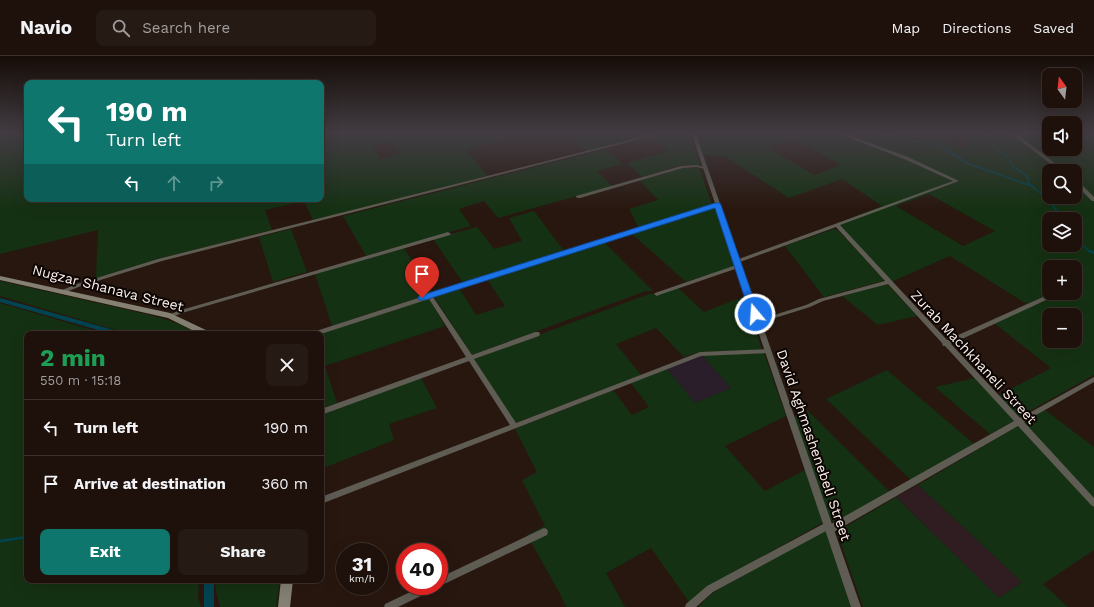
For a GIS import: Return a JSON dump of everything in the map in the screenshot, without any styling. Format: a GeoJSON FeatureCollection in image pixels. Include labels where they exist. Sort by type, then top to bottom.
{"type":"FeatureCollection","features":[{"type":"Feature","properties":{"kind":"main road","name":"Nugzar Shanava Street"},"geometry":{"type":"LineString","coordinates":[[0,278],[64,291],[170,316],[201,331]]}},
{"type":"Feature","properties":{"kind":"main road"},"geometry":{"type":"LineString","coordinates":[[284,607],[287,583]]}},
{"type":"Feature","properties":{"kind":"street"},"geometry":{"type":"LineString","coordinates":[[64,291],[78,285],[160,260],[564,158]]}},
{"type":"Feature","properties":{"kind":"street","name":"David Aghmashenebeli Street"},"geometry":{"type":"LineString","coordinates":[[702,158],[856,607]]}},
{"type":"Feature","properties":{"kind":"street"},"geometry":{"type":"LineString","coordinates":[[657,294],[957,181],[905,158]]}},
{"type":"Feature","properties":{"kind":"street"},"geometry":{"type":"LineString","coordinates":[[1045,158],[1054,164]]}},
{"type":"Feature","properties":{"kind":"street"},"geometry":{"type":"LineString","coordinates":[[578,197],[683,167],[697,166],[705,168]]}},
{"type":"Feature","properties":{"kind":"street"},"geometry":{"type":"LineString","coordinates":[[1082,188],[1094,200]]}},
{"type":"Feature","properties":{"kind":"street"},"geometry":{"type":"LineString","coordinates":[[324,331],[717,205]]}},
{"type":"Feature","properties":{"kind":"street","name":"Zurab Machkhaneli Street"},"geometry":{"type":"LineString","coordinates":[[837,225],[945,344],[1094,503]]}},
{"type":"Feature","properties":{"kind":"street"},"geometry":{"type":"LineString","coordinates":[[170,316],[282,281],[448,234]]}},
{"type":"Feature","properties":{"kind":"street"},"geometry":{"type":"LineString","coordinates":[[758,322],[808,306],[821,300],[888,282]]}},
{"type":"Feature","properties":{"kind":"street"},"geometry":{"type":"LineString","coordinates":[[430,296],[514,426]]}},
{"type":"Feature","properties":{"kind":"street"},"geometry":{"type":"LineString","coordinates":[[945,344],[1042,300]]}},
{"type":"Feature","properties":{"kind":"street"},"geometry":{"type":"LineString","coordinates":[[324,411],[537,334]]}},
{"type":"Feature","properties":{"kind":"street"},"geometry":{"type":"LineString","coordinates":[[324,500],[700,354],[768,351]]}},
{"type":"Feature","properties":{"kind":"street"},"geometry":{"type":"LineString","coordinates":[[689,607],[710,589],[829,528],[1094,379]]}},
{"type":"Feature","properties":{"kind":"street"},"geometry":{"type":"LineString","coordinates":[[448,578],[544,532]]}},
{"type":"Feature","properties":{"kind":"street"},"geometry":{"type":"LineString","coordinates":[[388,607],[413,595]]}},
{"type":"Feature","properties":{"kind":"shaded area"},"geometry":{"type":"Polygon","coordinates":[[[702,355],[731,388],[695,403],[667,369],[702,355]]]}},
{"type":"Feature","properties":{"kind":"shaded area"},"geometry":{"type":"Polygon","coordinates":[[[918,485],[1022,582],[999,598],[896,497],[918,485]]]}},
{"type":"Feature","properties":{"kind":"green space"},"geometry":{"type":"Polygon","coordinates":[[[0,158],[24,158],[24,202],[300,202],[265,210],[272,230],[162,258],[96,278],[98,230],[0,254],[0,158]]]}},
{"type":"Feature","properties":{"kind":"green space"},"geometry":{"type":"Polygon","coordinates":[[[324,158],[380,158],[381,159],[386,158],[473,158],[488,176],[313,220],[304,202],[324,202],[324,158]]]}},
{"type":"Feature","properties":{"kind":"green space"},"geometry":{"type":"Polygon","coordinates":[[[572,158],[616,158],[623,164],[597,171],[612,186],[498,218],[484,201],[459,209],[471,226],[366,256],[343,216],[572,158]]]}},
{"type":"Feature","properties":{"kind":"green space"},"geometry":{"type":"Polygon","coordinates":[[[645,158],[698,158],[700,165],[681,165],[642,177],[627,163],[645,158]]]}},
{"type":"Feature","properties":{"kind":"green space"},"geometry":{"type":"Polygon","coordinates":[[[727,158],[785,158],[814,175],[841,165],[828,158],[1094,158],[1094,375],[1017,418],[997,396],[1051,368],[994,323],[1045,300],[1082,300],[1082,260],[1042,260],[1042,297],[1027,304],[950,256],[891,282],[838,223],[882,206],[842,179],[789,198],[727,158]],[[929,194],[896,206],[963,246],[995,231],[929,194]]]}},
{"type":"Feature","properties":{"kind":"green space"},"geometry":{"type":"Polygon","coordinates":[[[683,168],[699,168],[712,205],[639,228],[629,209],[658,200],[640,181],[683,168]]]}},
{"type":"Feature","properties":{"kind":"green space"},"geometry":{"type":"Polygon","coordinates":[[[715,207],[734,266],[686,282],[631,233],[715,207]]]}},
{"type":"Feature","properties":{"kind":"green space"},"geometry":{"type":"Polygon","coordinates":[[[534,211],[564,251],[463,283],[433,239],[477,227],[494,249],[522,241],[509,218],[534,211]]]}},
{"type":"Feature","properties":{"kind":"green space"},"geometry":{"type":"Polygon","coordinates":[[[291,229],[307,272],[273,282],[259,237],[291,229]]]}},
{"type":"Feature","properties":{"kind":"green space"},"geometry":{"type":"Polygon","coordinates":[[[834,229],[838,230],[883,279],[883,281],[824,297],[785,246],[834,229]]]}},
{"type":"Feature","properties":{"kind":"green space"},"geometry":{"type":"Polygon","coordinates":[[[604,242],[653,291],[646,291],[472,355],[434,297],[459,288],[476,315],[505,306],[487,279],[604,242]]]}},
{"type":"Feature","properties":{"kind":"green space"},"geometry":{"type":"Polygon","coordinates":[[[404,248],[433,293],[332,326],[315,274],[404,248]]]}},
{"type":"Feature","properties":{"kind":"green space"},"geometry":{"type":"Polygon","coordinates":[[[0,281],[150,315],[174,322],[194,331],[120,331],[0,296],[0,281]]]}},
{"type":"Feature","properties":{"kind":"green space"},"geometry":{"type":"Polygon","coordinates":[[[887,284],[917,316],[878,325],[842,296],[887,284]]]}},
{"type":"Feature","properties":{"kind":"green space"},"geometry":{"type":"Polygon","coordinates":[[[678,288],[704,312],[745,296],[762,350],[699,352],[684,357],[656,328],[616,344],[641,375],[515,423],[474,359],[649,294],[660,294],[678,288]]]}},
{"type":"Feature","properties":{"kind":"green space"},"geometry":{"type":"Polygon","coordinates":[[[429,298],[445,326],[325,366],[337,403],[324,408],[324,333],[429,298]]]}},
{"type":"Feature","properties":{"kind":"green space"},"geometry":{"type":"Polygon","coordinates":[[[0,303],[96,331],[24,331],[24,583],[199,583],[198,597],[201,607],[0,607],[0,303]]]}},
{"type":"Feature","properties":{"kind":"green space"},"geometry":{"type":"Polygon","coordinates":[[[764,353],[786,416],[725,446],[765,491],[805,470],[824,522],[707,587],[689,602],[651,548],[606,573],[625,607],[566,607],[527,535],[545,526],[522,480],[537,472],[515,429],[613,390],[632,415],[649,407],[631,383],[667,369],[695,403],[731,388],[702,355],[764,353]]]}},
{"type":"Feature","properties":{"kind":"green space"},"geometry":{"type":"Polygon","coordinates":[[[887,370],[974,444],[911,480],[826,399],[887,370]]]}},
{"type":"Feature","properties":{"kind":"green space"},"geometry":{"type":"Polygon","coordinates":[[[421,378],[437,408],[389,424],[394,440],[324,468],[324,413],[421,378]]]}},
{"type":"Feature","properties":{"kind":"green space"},"geometry":{"type":"Polygon","coordinates":[[[975,378],[1014,421],[990,434],[935,387],[975,378]]]}},
{"type":"Feature","properties":{"kind":"green space"},"geometry":{"type":"Polygon","coordinates":[[[1045,410],[1094,447],[1094,501],[1022,424],[1045,410]]]}},
{"type":"Feature","properties":{"kind":"green space"},"geometry":{"type":"Polygon","coordinates":[[[808,411],[890,492],[838,521],[834,522],[830,519],[794,417],[808,411]]]}},
{"type":"Feature","properties":{"kind":"green space"},"geometry":{"type":"Polygon","coordinates":[[[1018,426],[1094,507],[1094,550],[1043,584],[1068,607],[863,607],[837,532],[896,497],[999,598],[1022,582],[918,485],[1018,426]]]}},
{"type":"Feature","properties":{"kind":"green space"},"geometry":{"type":"Polygon","coordinates":[[[825,529],[851,607],[698,607],[714,592],[825,529]]]}},
{"type":"Feature","properties":{"kind":"green space"},"geometry":{"type":"Polygon","coordinates":[[[216,583],[280,583],[276,607],[220,607],[215,587],[216,583]]]}},
{"type":"Feature","properties":{"kind":"waterway"},"geometry":{"type":"LineString","coordinates":[[958,158],[967,163],[1032,186]]}},
{"type":"Feature","properties":{"kind":"waterway"},"geometry":{"type":"LineString","coordinates":[[1008,158],[1013,167],[1022,172],[1029,179],[1028,183],[1032,186]]}},
{"type":"Feature","properties":{"kind":"waterway"},"geometry":{"type":"LineString","coordinates":[[1032,186],[1050,201],[1057,212]]}},
{"type":"Feature","properties":{"kind":"waterway"},"geometry":{"type":"LineString","coordinates":[[1082,245],[1090,252]]}},
{"type":"Feature","properties":{"kind":"waterway"},"geometry":{"type":"LineString","coordinates":[[0,300],[110,331]]}},
{"type":"Feature","properties":{"kind":"waterway"},"geometry":{"type":"LineString","coordinates":[[0,541],[24,537]]}},
{"type":"Feature","properties":{"kind":"waterway"},"geometry":{"type":"LineString","coordinates":[[209,583],[209,607]]}},
{"type":"Feature","properties":{"kind":"route"},"geometry":{"type":"LineString","coordinates":[[422,298],[717,205],[738,261],[755,314]]}}]}
